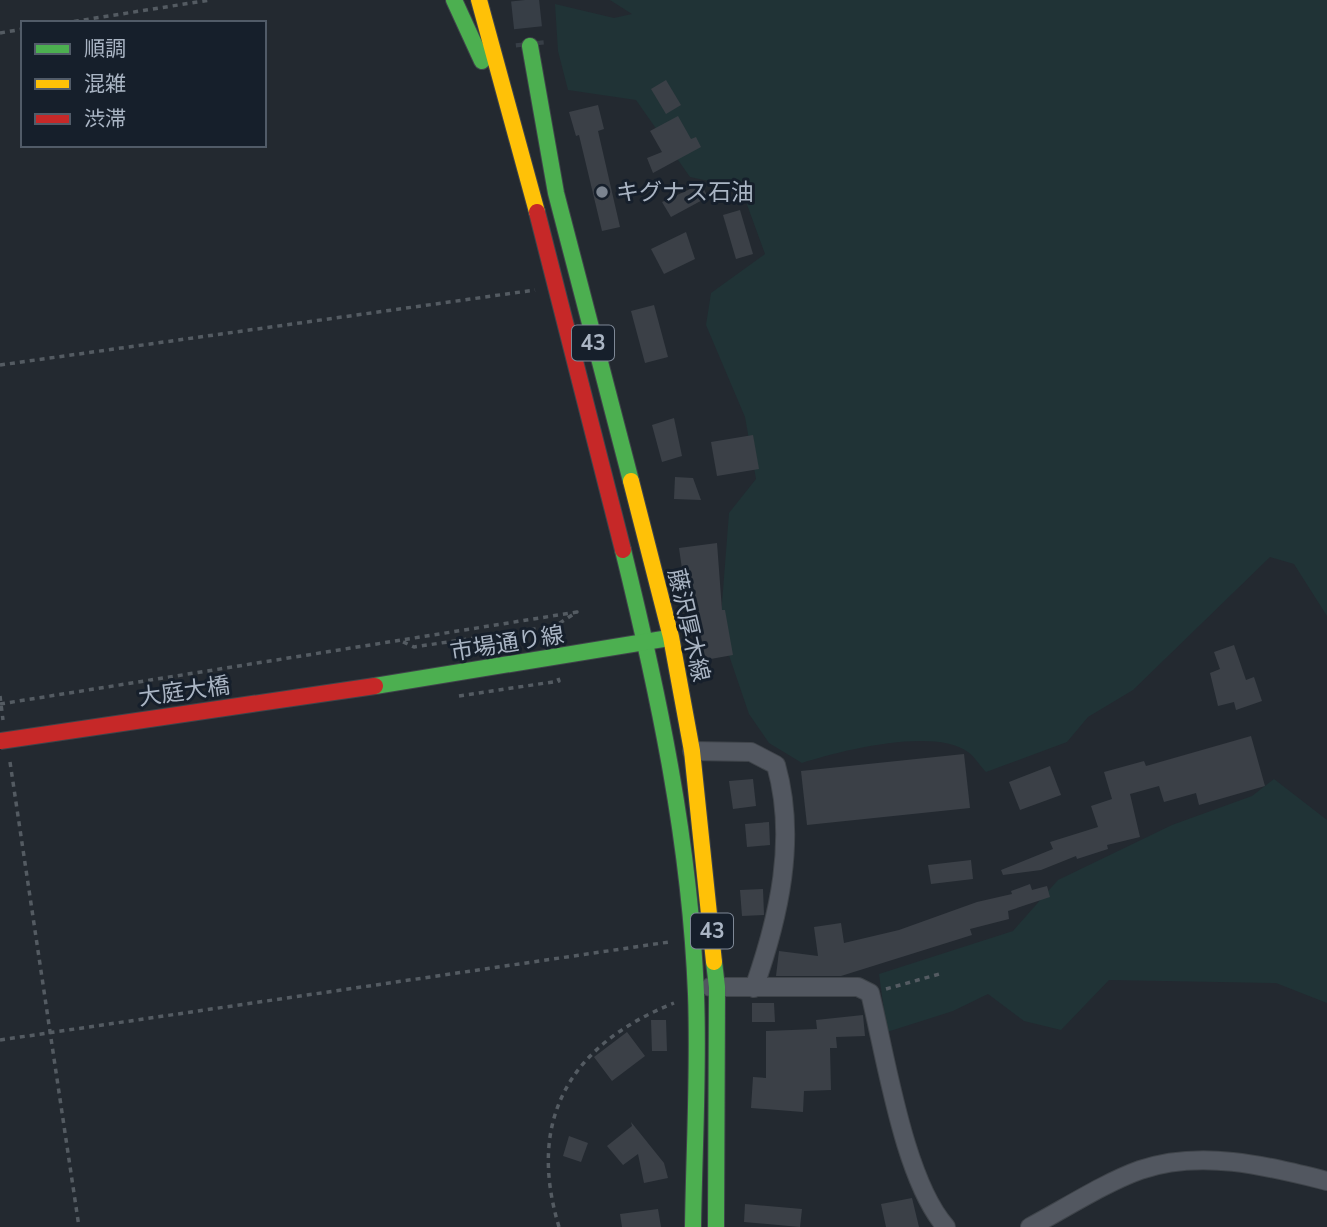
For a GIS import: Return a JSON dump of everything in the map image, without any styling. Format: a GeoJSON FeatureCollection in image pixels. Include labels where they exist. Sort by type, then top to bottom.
{"type":"FeatureCollection","features":[{"type":"Feature","properties":{"kind":"main road","name":"藤沢厚木線"},"geometry":{"type":"LineString","coordinates":[[454,0],[517,137]]}},
{"type":"Feature","properties":{"kind":"main road","name":"藤沢厚木線"},"geometry":{"type":"LineString","coordinates":[[479,0],[557,286],[646,644],[681,823],[696,990],[693,1227]]}},
{"type":"Feature","properties":{"kind":"main road","name":"藤沢厚木線"},"geometry":{"type":"LineString","coordinates":[[530,46],[556,193],[671,637],[692,751],[717,987],[716,1227]]}},
{"type":"Feature","properties":{"kind":"main road","name":"市場通り線"},"geometry":{"type":"LineString","coordinates":[[375,686],[646,644],[671,637]]}},
{"type":"Feature","properties":{"kind":"main road","name":"大庭大橋"},"geometry":{"type":"LineString","coordinates":[[4,740],[375,686]]}},
{"type":"Feature","properties":{"kind":"street"},"geometry":{"type":"LineString","coordinates":[[692,751],[751,752],[776,765],[785,796],[786,843],[772,934],[754,988]]}},
{"type":"Feature","properties":{"kind":"street"},"geometry":{"type":"LineString","coordinates":[[696,990],[717,987],[858,987],[870,993],[915,1176],[946,1227]]}},
{"type":"Feature","properties":{"kind":"street"},"geometry":{"type":"LineString","coordinates":[[1030,1227],[1140,1170],[1180,1162],[1246,1161],[1327,1181]]}},
{"type":"Feature","properties":{"kind":"path"},"geometry":{"type":"LineString","coordinates":[[77,21],[210,0]]}},
{"type":"Feature","properties":{"kind":"path"},"geometry":{"type":"LineString","coordinates":[[0,33],[21,29]]}},
{"type":"Feature","properties":{"kind":"path"},"geometry":{"type":"LineString","coordinates":[[0,365],[557,286]]}},
{"type":"Feature","properties":{"kind":"path"},"geometry":{"type":"LineString","coordinates":[[1,704],[399,640],[577,612],[555,626],[414,647],[399,640]]}},
{"type":"Feature","properties":{"kind":"path"},"geometry":{"type":"LineString","coordinates":[[485,636],[487,646]]}},
{"type":"Feature","properties":{"kind":"path"},"geometry":{"type":"LineString","coordinates":[[0,696],[4,740],[79,1227]]}},
{"type":"Feature","properties":{"kind":"path"},"geometry":{"type":"LineString","coordinates":[[0,1040],[692,938]]}},
{"type":"Feature","properties":{"kind":"path"},"geometry":{"type":"LineString","coordinates":[[870,993],[943,973]]}},
{"type":"Feature","properties":{"kind":"path"},"geometry":{"type":"LineString","coordinates":[[559,1227],[550,1187],[548,1143],[558,1100],[569,1079],[604,1041],[650,1012],[696,990]]}},
{"type":"Feature","properties":{"kind":"green space"},"geometry":{"type":"Polygon","coordinates":[[[610,0],[1327,0],[1327,616],[1294,564],[1270,557],[1133,690],[1088,717],[1067,742],[986,772],[968,752],[953,745],[933,741],[910,741],[862,748],[802,763],[769,743],[749,714],[720,629],[729,513],[756,479],[745,417],[706,325],[711,293],[765,254],[741,188],[690,177],[636,100],[568,90],[558,51],[555,4],[614,18],[632,14],[610,0]]]}},
{"type":"Feature","properties":{"kind":"green space"},"geometry":{"type":"Polygon","coordinates":[[[1274,779],[1327,820],[1327,1003],[1276,983],[1109,980],[1061,1030],[1024,1021],[988,994],[953,1011],[887,1032],[879,974],[1013,931],[1058,880],[1172,825],[1252,796],[1274,779]]]}},
{"type":"Feature","properties":{"kind":"building"},"geometry":{"type":"Polygon","coordinates":[[[666,80],[681,105],[666,114],[651,89],[666,80]]]}},
{"type":"Feature","properties":{"kind":"building"},"geometry":{"type":"Polygon","coordinates":[[[598,105],[604,129],[598,131],[620,227],[602,231],[579,135],[576,136],[569,112],[598,105]]]}},
{"type":"Feature","properties":{"kind":"building"},"geometry":{"type":"Polygon","coordinates":[[[678,116],[691,139],[696,137],[701,147],[653,173],[647,158],[662,152],[650,131],[678,116]]]}},
{"type":"Feature","properties":{"kind":"building"},"geometry":{"type":"Polygon","coordinates":[[[701,184],[708,197],[671,217],[662,202],[701,184]]]}},
{"type":"Feature","properties":{"kind":"building"},"geometry":{"type":"Polygon","coordinates":[[[740,210],[753,254],[736,259],[723,215],[740,210]]]}},
{"type":"Feature","properties":{"kind":"building"},"geometry":{"type":"Polygon","coordinates":[[[686,232],[695,259],[664,274],[651,249],[686,232]]]}},
{"type":"Feature","properties":{"kind":"building"},"geometry":{"type":"Polygon","coordinates":[[[654,305],[668,357],[645,363],[631,311],[654,305]]]}},
{"type":"Feature","properties":{"kind":"building"},"geometry":{"type":"Polygon","coordinates":[[[674,418],[682,456],[662,462],[652,425],[674,418]]]}},
{"type":"Feature","properties":{"kind":"building"},"geometry":{"type":"Polygon","coordinates":[[[753,435],[759,469],[717,476],[711,442],[753,435]]]}},
{"type":"Feature","properties":{"kind":"building"},"geometry":{"type":"Polygon","coordinates":[[[675,477],[693,478],[701,500],[674,499],[675,477]]]}},
{"type":"Feature","properties":{"kind":"building"},"geometry":{"type":"Polygon","coordinates":[[[717,543],[722,610],[725,610],[733,655],[705,660],[691,575],[683,576],[679,548],[717,543]]]}},
{"type":"Feature","properties":{"kind":"building"},"geometry":{"type":"Polygon","coordinates":[[[1234,645],[1246,680],[1254,677],[1262,701],[1236,710],[1234,702],[1218,706],[1210,673],[1220,669],[1214,652],[1234,645]]]}},
{"type":"Feature","properties":{"kind":"building"},"geometry":{"type":"Polygon","coordinates":[[[1251,736],[1265,786],[1199,805],[1196,793],[1164,802],[1159,786],[1130,794],[1140,837],[1107,845],[1108,849],[1077,859],[1076,856],[1041,870],[1003,875],[1001,870],[1053,849],[1050,842],[1098,827],[1091,806],[1112,799],[1104,772],[1144,761],[1146,766],[1251,736]]]}},
{"type":"Feature","properties":{"kind":"building"},"geometry":{"type":"Polygon","coordinates":[[[964,754],[970,808],[807,825],[801,771],[964,754]]]}},
{"type":"Feature","properties":{"kind":"building"},"geometry":{"type":"Polygon","coordinates":[[[1050,766],[1061,795],[1020,810],[1009,782],[1050,766]]]}},
{"type":"Feature","properties":{"kind":"building"},"geometry":{"type":"Polygon","coordinates":[[[753,779],[756,806],[733,809],[729,781],[753,779]]]}},
{"type":"Feature","properties":{"kind":"building"},"geometry":{"type":"Polygon","coordinates":[[[769,822],[770,845],[747,847],[745,824],[769,822]]]}},
{"type":"Feature","properties":{"kind":"building"},"geometry":{"type":"Polygon","coordinates":[[[971,860],[973,879],[931,884],[928,865],[971,860]]]}},
{"type":"Feature","properties":{"kind":"building"},"geometry":{"type":"Polygon","coordinates":[[[1030,884],[1032,890],[1047,886],[1050,897],[1008,911],[1009,919],[970,929],[972,935],[841,976],[776,976],[779,951],[818,956],[814,927],[841,923],[844,943],[899,930],[977,902],[1012,894],[1011,891],[1030,884]]]}},
{"type":"Feature","properties":{"kind":"building"},"geometry":{"type":"Polygon","coordinates":[[[763,889],[764,915],[742,916],[740,890],[763,889]]]}},
{"type":"Feature","properties":{"kind":"building"},"geometry":{"type":"Polygon","coordinates":[[[752,1003],[774,1003],[775,1022],[752,1022],[752,1003]]]}},
{"type":"Feature","properties":{"kind":"building"},"geometry":{"type":"Polygon","coordinates":[[[863,1015],[865,1036],[836,1037],[837,1048],[830,1048],[831,1090],[804,1091],[803,1112],[751,1108],[753,1077],[766,1078],[766,1031],[817,1029],[816,1020],[863,1015]]]}},
{"type":"Feature","properties":{"kind":"building"},"geometry":{"type":"Polygon","coordinates":[[[651,1020],[666,1020],[667,1051],[652,1051],[651,1020]]]}},
{"type":"Feature","properties":{"kind":"building"},"geometry":{"type":"Polygon","coordinates":[[[627,1032],[645,1056],[612,1081],[594,1057],[627,1032]]]}},
{"type":"Feature","properties":{"kind":"building"},"geometry":{"type":"Polygon","coordinates":[[[631,1122],[664,1163],[668,1178],[644,1183],[638,1154],[623,1165],[607,1146],[632,1126],[631,1122]]]}},
{"type":"Feature","properties":{"kind":"building"},"geometry":{"type":"Polygon","coordinates":[[[569,1136],[588,1143],[581,1162],[563,1156],[569,1136]]]}},
{"type":"Feature","properties":{"kind":"building"},"geometry":{"type":"Polygon","coordinates":[[[912,1198],[919,1227],[886,1227],[881,1204],[912,1198]]]}},
{"type":"Feature","properties":{"kind":"building"},"geometry":{"type":"Polygon","coordinates":[[[745,1204],[802,1209],[800,1227],[744,1222],[745,1204]]]}},
{"type":"Feature","properties":{"kind":"building"},"geometry":{"type":"Polygon","coordinates":[[[658,1209],[661,1227],[622,1227],[620,1214],[658,1209]]]}},
{"type":"Feature","properties":{"kind":"tunnel"},"geometry":{"type":"LineString","coordinates":[[525,0],[530,46]]}},
{"type":"Feature","properties":{"kind":"traffic: fast"},"geometry":{"type":"LineString","coordinates":[[454,0],[482,61]]}},
{"type":"Feature","properties":{"kind":"traffic: fast"},"geometry":{"type":"LineString","coordinates":[[530,46],[556,193],[631,481]]}},
{"type":"Feature","properties":{"kind":"traffic: fast"},"geometry":{"type":"LineString","coordinates":[[623,550],[671,770],[693,938],[697,1023],[693,1227]]}},
{"type":"Feature","properties":{"kind":"traffic: fast"},"geometry":{"type":"LineString","coordinates":[[375,686],[663,639]]}},
{"type":"Feature","properties":{"kind":"traffic: fast"},"geometry":{"type":"LineString","coordinates":[[714,962],[717,987],[716,1227]]}},
{"type":"Feature","properties":{"kind":"traffic: slow"},"geometry":{"type":"LineString","coordinates":[[479,0],[537,212]]}},
{"type":"Feature","properties":{"kind":"traffic: slow"},"geometry":{"type":"LineString","coordinates":[[631,481],[671,637],[692,751],[714,962]]}},
{"type":"Feature","properties":{"kind":"traffic: jam"},"geometry":{"type":"LineString","coordinates":[[537,212],[623,550]]}},
{"type":"Feature","properties":{"kind":"traffic: jam"},"geometry":{"type":"LineString","coordinates":[[0,741],[375,686]]}},
{"type":"Feature","properties":{"kind":"place","name":"キグナス石油"},"geometry":{"type":"Point","coordinates":[602,192]}}]}
